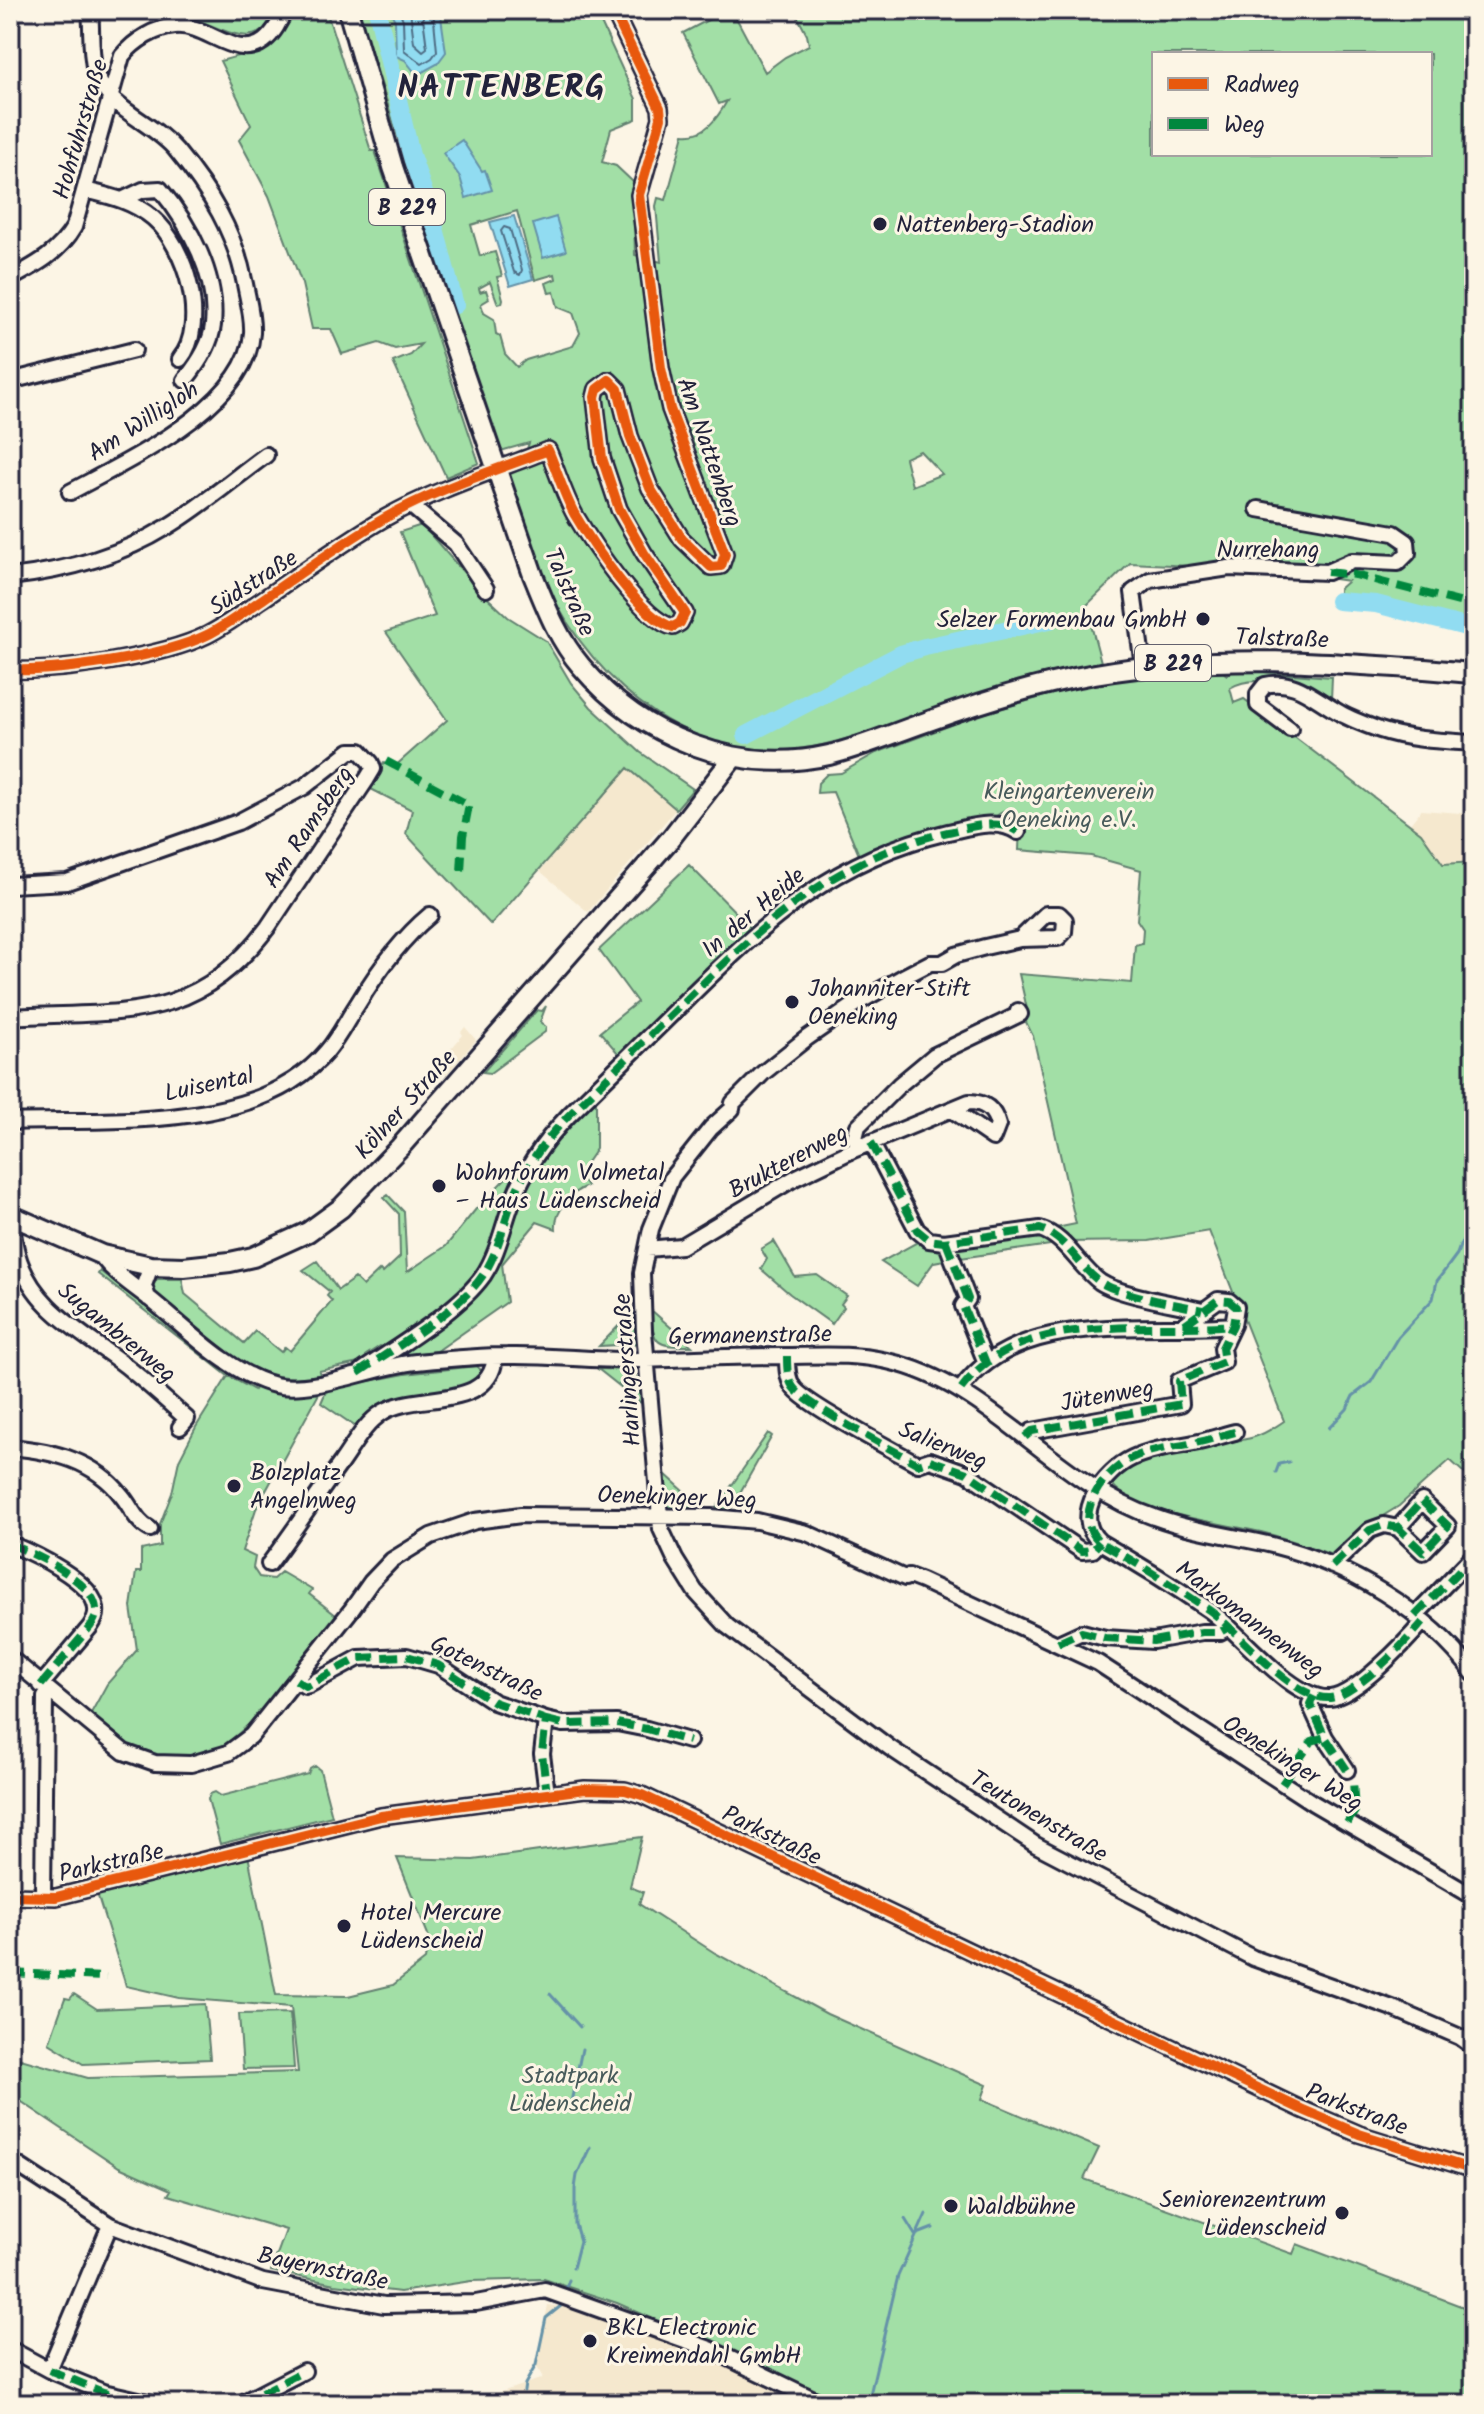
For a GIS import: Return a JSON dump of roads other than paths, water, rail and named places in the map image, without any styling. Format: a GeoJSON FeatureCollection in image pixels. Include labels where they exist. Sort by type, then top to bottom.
{"type":"FeatureCollection","features":[{"type":"Feature","properties":{"kind":"main road","name":"Talstraße"},"geometry":{"type":"LineString","coordinates":[[348,10],[393,167],[550,616],[581,666],[619,704],[637,716],[686,742],[733,758],[796,760],[827,756],[1015,692],[1143,666],[1189,661],[1275,660],[1474,673]]}},
{"type":"Feature","properties":{"kind":"main road","name":"Kölner Straße"},"geometry":{"type":"LineString","coordinates":[[13,1216],[100,1254],[142,1265],[198,1266],[253,1257],[300,1237],[341,1208],[400,1147],[633,881],[704,798],[733,758]]}},
{"type":"Feature","properties":{"kind":"street"},"geometry":{"type":"LineString","coordinates":[[90,10],[95,69],[110,99]]}},
{"type":"Feature","properties":{"kind":"street","name":"Hohfuhrstraße"},"geometry":{"type":"LineString","coordinates":[[10,279],[48,257],[60,247],[74,227],[122,56],[148,34],[177,26],[200,31],[239,47],[255,47],[270,36],[284,10]]}},
{"type":"Feature","properties":{"kind":"street","name":"Am Nattenberg"},"geometry":{"type":"LineString","coordinates":[[498,469],[548,450],[574,513],[606,562],[660,624],[673,627],[680,623],[685,613],[644,553],[619,509],[602,458],[595,397],[597,389],[609,380],[618,389],[630,436],[650,488],[682,539],[704,562],[716,568],[724,561],[725,554],[670,409],[661,368],[639,195],[661,118],[660,108],[613,10]]}},
{"type":"Feature","properties":{"kind":"street","name":"Am Willigloh"},"geometry":{"type":"LineString","coordinates":[[70,492],[130,459],[213,404],[230,385],[252,333],[236,245],[206,188],[157,132],[110,99]]}},
{"type":"Feature","properties":{"kind":"street","name":"Am Willigloh"},"geometry":{"type":"LineString","coordinates":[[124,199],[143,190],[160,189],[179,212],[197,246],[211,290],[213,326],[201,361],[185,380]]}},
{"type":"Feature","properties":{"kind":"street"},"geometry":{"type":"LineString","coordinates":[[85,190],[124,199],[157,221],[173,243],[184,267],[192,300],[189,348],[180,359]]}},
{"type":"Feature","properties":{"kind":"street"},"geometry":{"type":"LineString","coordinates":[[10,381],[134,350]]}},
{"type":"Feature","properties":{"kind":"street"},"geometry":{"type":"LineString","coordinates":[[10,577],[78,565],[165,528],[266,455]]}},
{"type":"Feature","properties":{"kind":"street","name":"Südstraße"},"geometry":{"type":"LineString","coordinates":[[10,670],[43,672],[65,669],[150,652],[207,635],[367,529],[410,505],[498,469]]}},
{"type":"Feature","properties":{"kind":"street"},"geometry":{"type":"LineString","coordinates":[[410,505],[456,544],[486,589]]}},
{"type":"Feature","properties":{"kind":"street","name":"Nurrehang"},"geometry":{"type":"LineString","coordinates":[[1143,666],[1133,592],[1150,580],[1229,568],[1327,572],[1352,561],[1398,563],[1408,553],[1407,542],[1394,533],[1258,509]]}},
{"type":"Feature","properties":{"kind":"street"},"geometry":{"type":"LineString","coordinates":[[1290,729],[1258,705],[1258,694],[1265,685],[1286,685],[1305,690],[1339,713],[1387,732],[1415,738],[1474,743]]}},
{"type":"Feature","properties":{"kind":"street","name":"Am Ramsberg"},"geometry":{"type":"LineString","coordinates":[[10,885],[67,882],[238,822],[304,787],[350,751],[360,751],[373,769],[268,927],[250,949],[213,982],[168,1004],[145,1010],[10,1017]]}},
{"type":"Feature","properties":{"kind":"street","name":"In der Heide"},"geometry":{"type":"LineString","coordinates":[[358,1373],[449,1310],[474,1287],[486,1271],[532,1159],[558,1126],[755,933],[826,881],[876,856],[944,833],[1006,824],[1018,832]]}},
{"type":"Feature","properties":{"kind":"street","name":"Luisental"},"geometry":{"type":"LineString","coordinates":[[10,1122],[124,1120],[180,1115],[246,1102],[276,1090],[294,1081],[319,1061],[393,953],[430,915]]}},
{"type":"Feature","properties":{"kind":"street","name":"Harlingerstraße"},"geometry":{"type":"LineString","coordinates":[[661,1518],[642,1286],[651,1229],[672,1177],[703,1138],[732,1109],[733,1103],[773,1065],[836,1017],[930,963],[1020,939]]}},
{"type":"Feature","properties":{"kind":"street"},"geometry":{"type":"LineString","coordinates":[[1018,1011],[1020,1014],[935,1055],[915,1070],[858,1126],[855,1138],[865,1145],[917,1230],[929,1240],[946,1242],[1019,1230],[1044,1230],[1064,1244],[1105,1285],[1202,1310]]}},
{"type":"Feature","properties":{"kind":"street","name":"Bruktererweg"},"geometry":{"type":"LineString","coordinates":[[647,1249],[681,1246],[795,1178],[865,1145],[952,1110]]}},
{"type":"Feature","properties":{"kind":"street","name":"Sugambrerweg"},"geometry":{"type":"LineString","coordinates":[[13,1216],[19,1258],[28,1280],[42,1301],[54,1314],[129,1368],[187,1419],[180,1427]]}},
{"type":"Feature","properties":{"kind":"street"},"geometry":{"type":"LineString","coordinates":[[946,1242],[968,1299],[963,1306],[986,1363]]}},
{"type":"Feature","properties":{"kind":"street","name":"Germanenstraße"},"geometry":{"type":"LineString","coordinates":[[100,1254],[112,1271],[231,1364],[260,1381],[280,1386],[299,1386],[408,1363],[495,1357],[646,1359],[835,1354],[886,1360],[924,1371],[961,1389],[1097,1491],[1129,1509],[1166,1522],[1274,1546],[1332,1566],[1365,1583],[1419,1619],[1450,1646],[1474,1674]]}},
{"type":"Feature","properties":{"kind":"street"},"geometry":{"type":"LineString","coordinates":[[132,1287],[130,1277],[142,1265]]}},
{"type":"Feature","properties":{"kind":"street"},"geometry":{"type":"LineString","coordinates":[[142,1265],[148,1298]]}},
{"type":"Feature","properties":{"kind":"street"},"geometry":{"type":"LineString","coordinates":[[961,1389],[973,1372],[986,1363],[1017,1346],[1056,1334],[1081,1330],[1181,1327],[1233,1325],[1236,1307],[1233,1303],[1218,1300],[1181,1327]]}},
{"type":"Feature","properties":{"kind":"street","name":"Jütenweg"},"geometry":{"type":"LineString","coordinates":[[1025,1437],[1032,1431],[1181,1404],[1179,1381],[1224,1362],[1222,1348],[1233,1325]]}},
{"type":"Feature","properties":{"kind":"street","name":"Salierweg"},"geometry":{"type":"LineString","coordinates":[[787,1356],[793,1387],[838,1418],[918,1464],[930,1460],[967,1473],[1082,1551],[1093,1550],[1100,1542]]}},
{"type":"Feature","properties":{"kind":"street"},"geometry":{"type":"LineString","coordinates":[[269,1564],[373,1420],[400,1405],[451,1397],[472,1390],[487,1378],[495,1357]]}},
{"type":"Feature","properties":{"kind":"street"},"geometry":{"type":"LineString","coordinates":[[1100,1542],[1090,1531],[1086,1519],[1097,1491],[1114,1471],[1146,1453],[1235,1432]]}},
{"type":"Feature","properties":{"kind":"street"},"geometry":{"type":"LineString","coordinates":[[10,1447],[57,1453],[85,1465],[113,1486],[140,1524],[150,1529]]}},
{"type":"Feature","properties":{"kind":"street","name":"Oenekinger Weg"},"geometry":{"type":"LineString","coordinates":[[10,1658],[124,1752],[155,1763],[182,1764],[213,1759],[240,1745],[260,1725],[375,1577],[405,1550],[431,1536],[475,1521],[518,1515],[711,1517],[757,1521],[807,1533],[1058,1643],[1142,1690],[1313,1803],[1474,1897]]}},
{"type":"Feature","properties":{"kind":"street","name":"Teutonenstraße"},"geometry":{"type":"LineString","coordinates":[[661,1518],[663,1534],[689,1584],[727,1626],[923,1772],[1076,1867],[1253,1958],[1395,2009],[1460,2037],[1474,2047]]}},
{"type":"Feature","properties":{"kind":"street"},"geometry":{"type":"LineString","coordinates":[[1332,1566],[1377,1526],[1398,1528]]}},
{"type":"Feature","properties":{"kind":"street","name":"Markomannenweg"},"geometry":{"type":"LineString","coordinates":[[1100,1542],[1203,1606],[1258,1657],[1314,1696],[1331,1698],[1352,1691],[1419,1619]]}},
{"type":"Feature","properties":{"kind":"street"},"geometry":{"type":"LineString","coordinates":[[10,1544],[57,1567],[89,1594],[96,1607],[89,1629],[45,1688],[43,1897]]}},
{"type":"Feature","properties":{"kind":"street"},"geometry":{"type":"LineString","coordinates":[[1419,1619],[1474,1555]]}},
{"type":"Feature","properties":{"kind":"street"},"geometry":{"type":"LineString","coordinates":[[1058,1643],[1082,1632],[1105,1638],[1153,1641],[1220,1632],[1229,1627]]}},
{"type":"Feature","properties":{"kind":"street","name":"Gotenstraße"},"geometry":{"type":"LineString","coordinates":[[296,1680],[309,1685],[339,1666],[364,1656],[407,1656],[438,1665],[494,1702],[546,1720],[542,1754],[547,1794]]}},
{"type":"Feature","properties":{"kind":"street"},"geometry":{"type":"LineString","coordinates":[[1314,1696],[1310,1704],[1315,1717],[1347,1770]]}},
{"type":"Feature","properties":{"kind":"street"},"geometry":{"type":"LineString","coordinates":[[546,1720],[563,1724],[617,1723],[689,1741]]}},
{"type":"Feature","properties":{"kind":"street","name":"Parkstraße"},"geometry":{"type":"LineString","coordinates":[[10,1896],[56,1897],[381,1816],[585,1789],[614,1789],[642,1795],[1301,2109],[1359,2134],[1474,2170]]}},
{"type":"Feature","properties":{"kind":"street","name":"Bayernstraße"},"geometry":{"type":"LineString","coordinates":[[10,2160],[110,2225],[263,2282],[384,2305],[476,2303],[545,2290],[710,2349],[824,2404]]}},
{"type":"Feature","properties":{"kind":"street"},"geometry":{"type":"LineString","coordinates":[[49,2370],[110,2225]]}},
{"type":"Feature","properties":{"kind":"street"},"geometry":{"type":"LineString","coordinates":[[10,2349],[49,2370],[103,2392],[157,2404]]}},
{"type":"Feature","properties":{"kind":"street"},"geometry":{"type":"LineString","coordinates":[[240,2404],[304,2371]]}},
{"type":"Feature","properties":{"kind":"water"},"geometry":{"type":"Polygon","coordinates":[[[390,10],[440,10],[446,52],[437,64],[417,75],[405,60],[396,56],[395,21],[390,10]]]}},
{"type":"Feature","properties":{"kind":"water"},"geometry":{"type":"Polygon","coordinates":[[[462,140],[482,171],[485,170],[492,190],[466,198],[460,177],[443,153],[462,140]]]}},
{"type":"Feature","properties":{"kind":"water"},"geometry":{"type":"Polygon","coordinates":[[[514,216],[533,279],[510,286],[490,222],[514,216]]]}},
{"type":"Feature","properties":{"kind":"water"},"geometry":{"type":"Polygon","coordinates":[[[556,217],[566,251],[543,258],[533,224],[556,217]]]}},
{"type":"Feature","properties":{"kind":"waterway"},"geometry":{"type":"LineString","coordinates":[[377,10],[411,155],[431,213],[455,305]]}},
{"type":"Feature","properties":{"kind":"waterway"},"geometry":{"type":"LineString","coordinates":[[1338,601],[1376,604],[1474,629]]}},
{"type":"Feature","properties":{"kind":"waterway"},"geometry":{"type":"LineString","coordinates":[[746,735],[901,654],[1050,620]]}},
{"type":"Feature","properties":{"kind":"waterway"},"geometry":{"type":"LineString","coordinates":[[843,692],[853,678]]}},
{"type":"Feature","properties":{"kind":"waterway"},"geometry":{"type":"LineString","coordinates":[[1329,1428],[1347,1409],[1353,1396],[1371,1382],[1398,1337],[1433,1299],[1437,1281],[1457,1254],[1461,1243],[1474,1229]]}},
{"type":"Feature","properties":{"kind":"waterway"},"geometry":{"type":"LineString","coordinates":[[1276,1472],[1279,1464],[1289,1462]]}},
{"type":"Feature","properties":{"kind":"waterway"},"geometry":{"type":"LineString","coordinates":[[550,1994],[580,2027]]}},
{"type":"Feature","properties":{"kind":"waterway"},"geometry":{"type":"LineString","coordinates":[[570,2107],[582,2049]]}},
{"type":"Feature","properties":{"kind":"waterway"},"geometry":{"type":"LineString","coordinates":[[573,2268],[580,2241],[575,2224],[575,2188],[577,2175],[590,2147]]}},
{"type":"Feature","properties":{"kind":"waterway"},"geometry":{"type":"LineString","coordinates":[[868,2403],[898,2276],[926,2214]]}},
{"type":"Feature","properties":{"kind":"waterway"},"geometry":{"type":"LineString","coordinates":[[905,2219],[915,2235],[933,2228]]}},
{"type":"Feature","properties":{"kind":"waterway"},"geometry":{"type":"LineString","coordinates":[[566,2289],[569,2280]]}},
{"type":"Feature","properties":{"kind":"waterway"},"geometry":{"type":"LineString","coordinates":[[524,2391],[536,2365],[546,2318],[562,2305]]}},
{"type":"Feature","properties":{"kind":"place","name":"Nattenberg-Stadion"},"geometry":{"type":"Point","coordinates":[880,224]}},
{"type":"Feature","properties":{"kind":"place","name":"Selzer Formenbau GmbH"},"geometry":{"type":"Point","coordinates":[1203,619]}},
{"type":"Feature","properties":{"kind":"place","name":"Johanniter-Stift Oeneking"},"geometry":{"type":"Point","coordinates":[792,1002]}},
{"type":"Feature","properties":{"kind":"place","name":"Wohnforum Volmetal – Haus Lüdenscheid"},"geometry":{"type":"Point","coordinates":[439,1186]}},
{"type":"Feature","properties":{"kind":"place","name":"Bolzplatz Angelnweg"},"geometry":{"type":"Point","coordinates":[234,1486]}},
{"type":"Feature","properties":{"kind":"place","name":"Hotel Mercure Lüdenscheid"},"geometry":{"type":"Point","coordinates":[344,1926]}},
{"type":"Feature","properties":{"kind":"place","name":"Waldbühne"},"geometry":{"type":"Point","coordinates":[951,2206]}},
{"type":"Feature","properties":{"kind":"place","name":"Seniorenzentrum Lüdenscheid"},"geometry":{"type":"Point","coordinates":[1342,2213]}},
{"type":"Feature","properties":{"kind":"place","name":"BKL Electronic Kreimendahl GmbH"},"geometry":{"type":"Point","coordinates":[590,2341]}},
{"type":"Feature","properties":{"kind":"district","name":"NATTENBERG"},"geometry":{"type":"Point","coordinates":[502,86]}},
{"type":"Feature","properties":{"kind":"park label","name":"Kleingartenverein Oeneking e.V."},"geometry":{"type":"Point","coordinates":[1069,805]}},
{"type":"Feature","properties":{"kind":"park label","name":"Stadtpark Lüdenscheid"},"geometry":{"type":"Point","coordinates":[570,2089]}}]}
